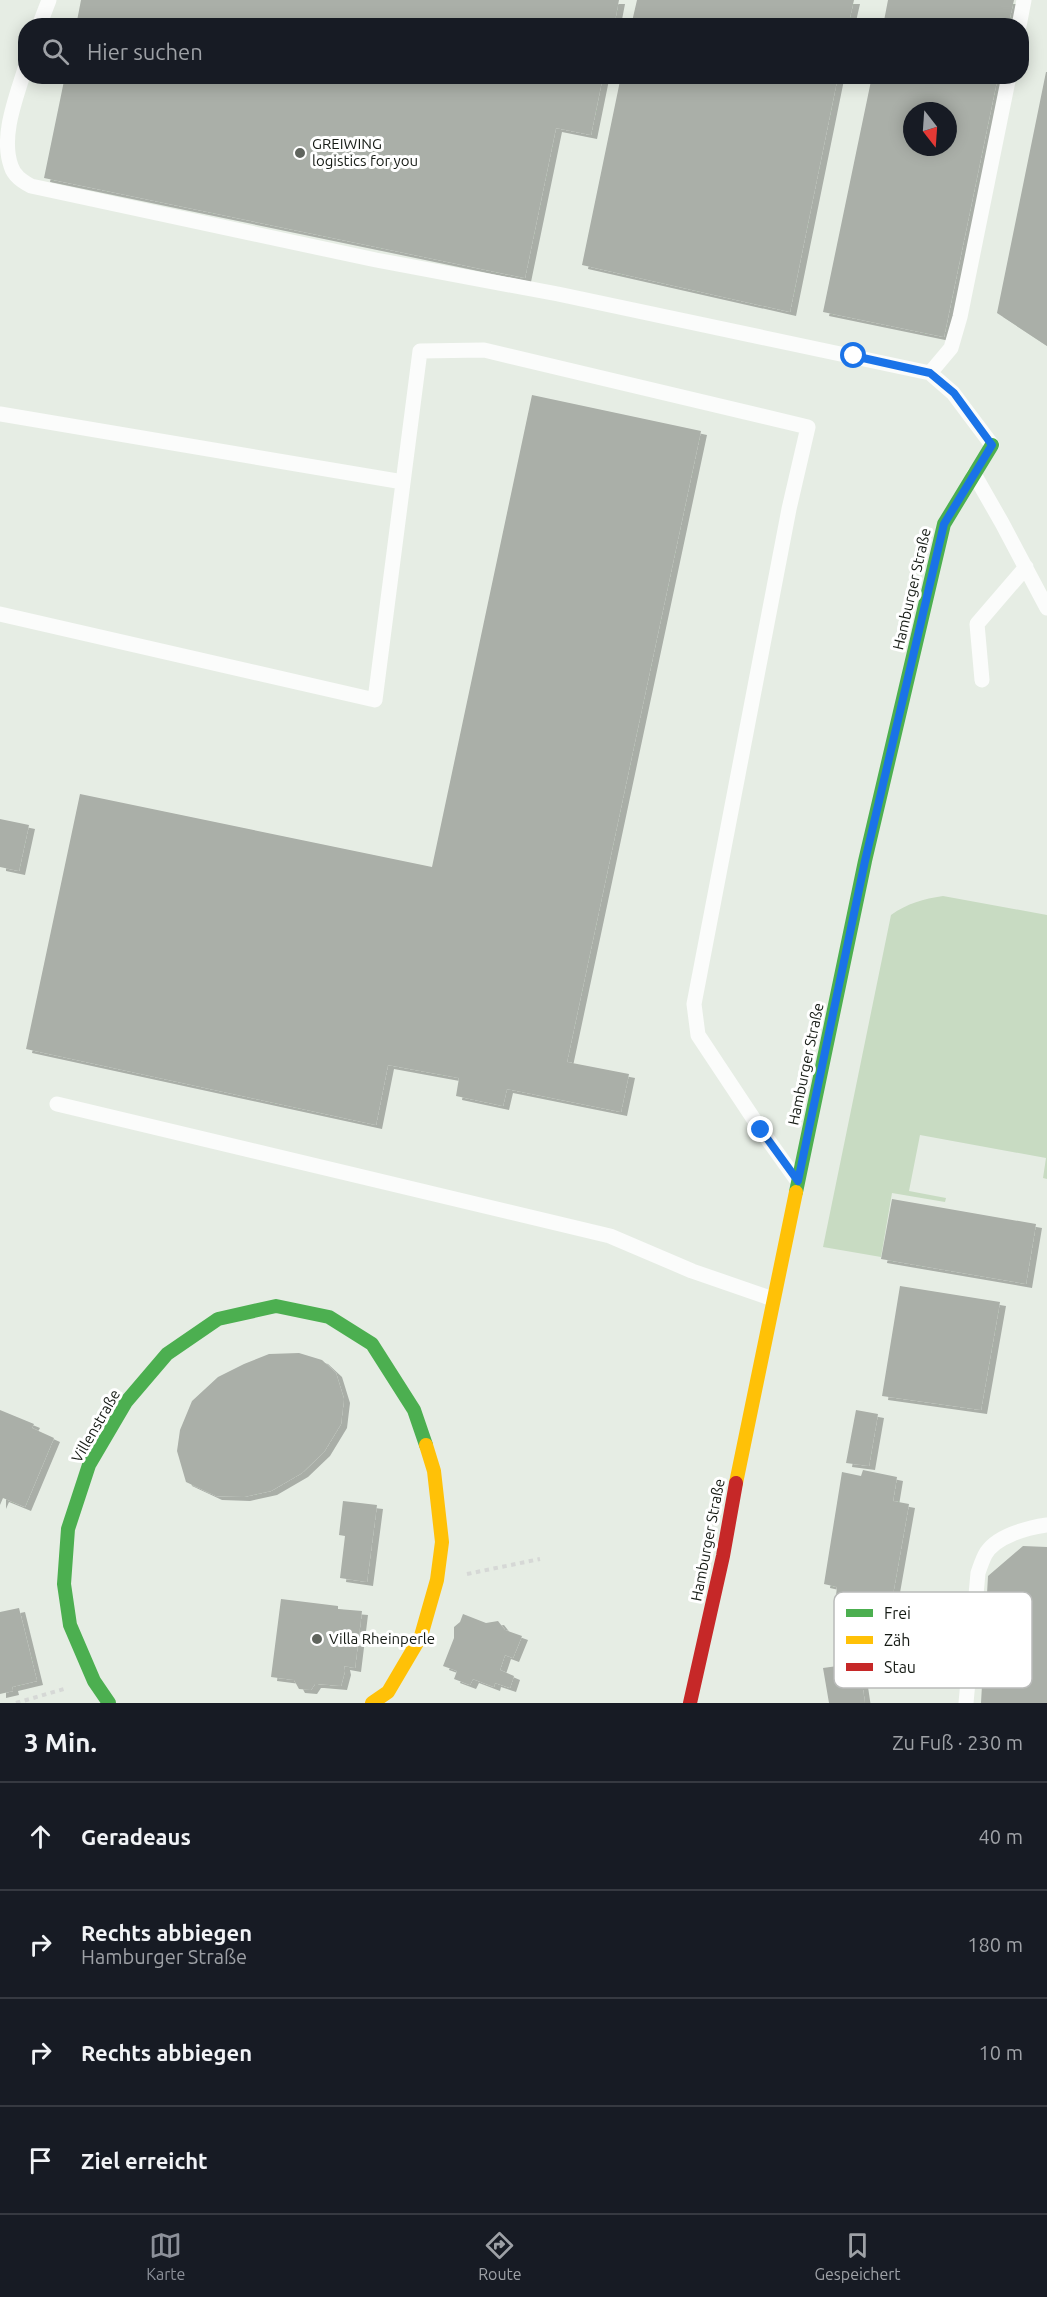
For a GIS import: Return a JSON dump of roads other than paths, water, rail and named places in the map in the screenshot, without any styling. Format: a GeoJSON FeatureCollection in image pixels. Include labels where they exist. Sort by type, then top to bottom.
{"type":"FeatureCollection","features":[{"type":"Feature","properties":{"kind":"street","name":"Hamburger Straße"},"geometry":{"type":"LineString","coordinates":[[690,1703],[723,1556],[741,1455],[865,861],[944,524],[992,445]]}},
{"type":"Feature","properties":{"kind":"street","name":"Villenstraße"},"geometry":{"type":"LineString","coordinates":[[109,1703],[94,1681],[70,1625],[64,1584],[69,1529],[89,1465],[126,1402],[167,1354],[218,1319],[276,1306],[329,1317],[372,1344],[414,1410],[434,1472],[442,1542],[437,1580],[421,1636],[388,1692],[372,1703]]}},
{"type":"Feature","properties":{"kind":"lane"},"geometry":{"type":"LineString","coordinates":[[42,18],[49,0]]}},
{"type":"Feature","properties":{"kind":"lane"},"geometry":{"type":"LineString","coordinates":[[1021,18],[1024,0]]}},
{"type":"Feature","properties":{"kind":"lane"},"geometry":{"type":"LineString","coordinates":[[21,84],[6,137],[11,167],[19,179],[30,186],[376,260],[558,294],[930,373],[954,393],[992,445]]}},
{"type":"Feature","properties":{"kind":"lane"},"geometry":{"type":"LineString","coordinates":[[930,373],[951,348],[960,317],[1007,84]]}},
{"type":"Feature","properties":{"kind":"lane"},"geometry":{"type":"LineString","coordinates":[[0,614],[375,700],[420,351],[484,350],[807,428],[789,509],[694,1004],[698,1035],[798,1181]]}},
{"type":"Feature","properties":{"kind":"lane"},"geometry":{"type":"LineString","coordinates":[[0,414],[403,482]]}},
{"type":"Feature","properties":{"kind":"lane"},"geometry":{"type":"LineString","coordinates":[[974,474],[1047,608]]}},
{"type":"Feature","properties":{"kind":"lane"},"geometry":{"type":"LineString","coordinates":[[982,680],[977,624],[1026,567]]}},
{"type":"Feature","properties":{"kind":"lane"},"geometry":{"type":"LineString","coordinates":[[57,1104],[610,1236],[692,1271],[773,1299]]}},
{"type":"Feature","properties":{"kind":"lane"},"geometry":{"type":"LineString","coordinates":[[976,1592],[978,1573],[985,1553],[1004,1537],[1028,1528],[1047,1526]]}},
{"type":"Feature","properties":{"kind":"lane"},"geometry":{"type":"LineString","coordinates":[[966,1703],[967,1688]]}},
{"type":"Feature","properties":{"kind":"place","name":"GREIWING logistics for you"},"geometry":{"type":"Point","coordinates":[300,153]}},
{"type":"Feature","properties":{"kind":"place","name":"Villa Rheinperle"},"geometry":{"type":"Point","coordinates":[317,1639]}}]}
